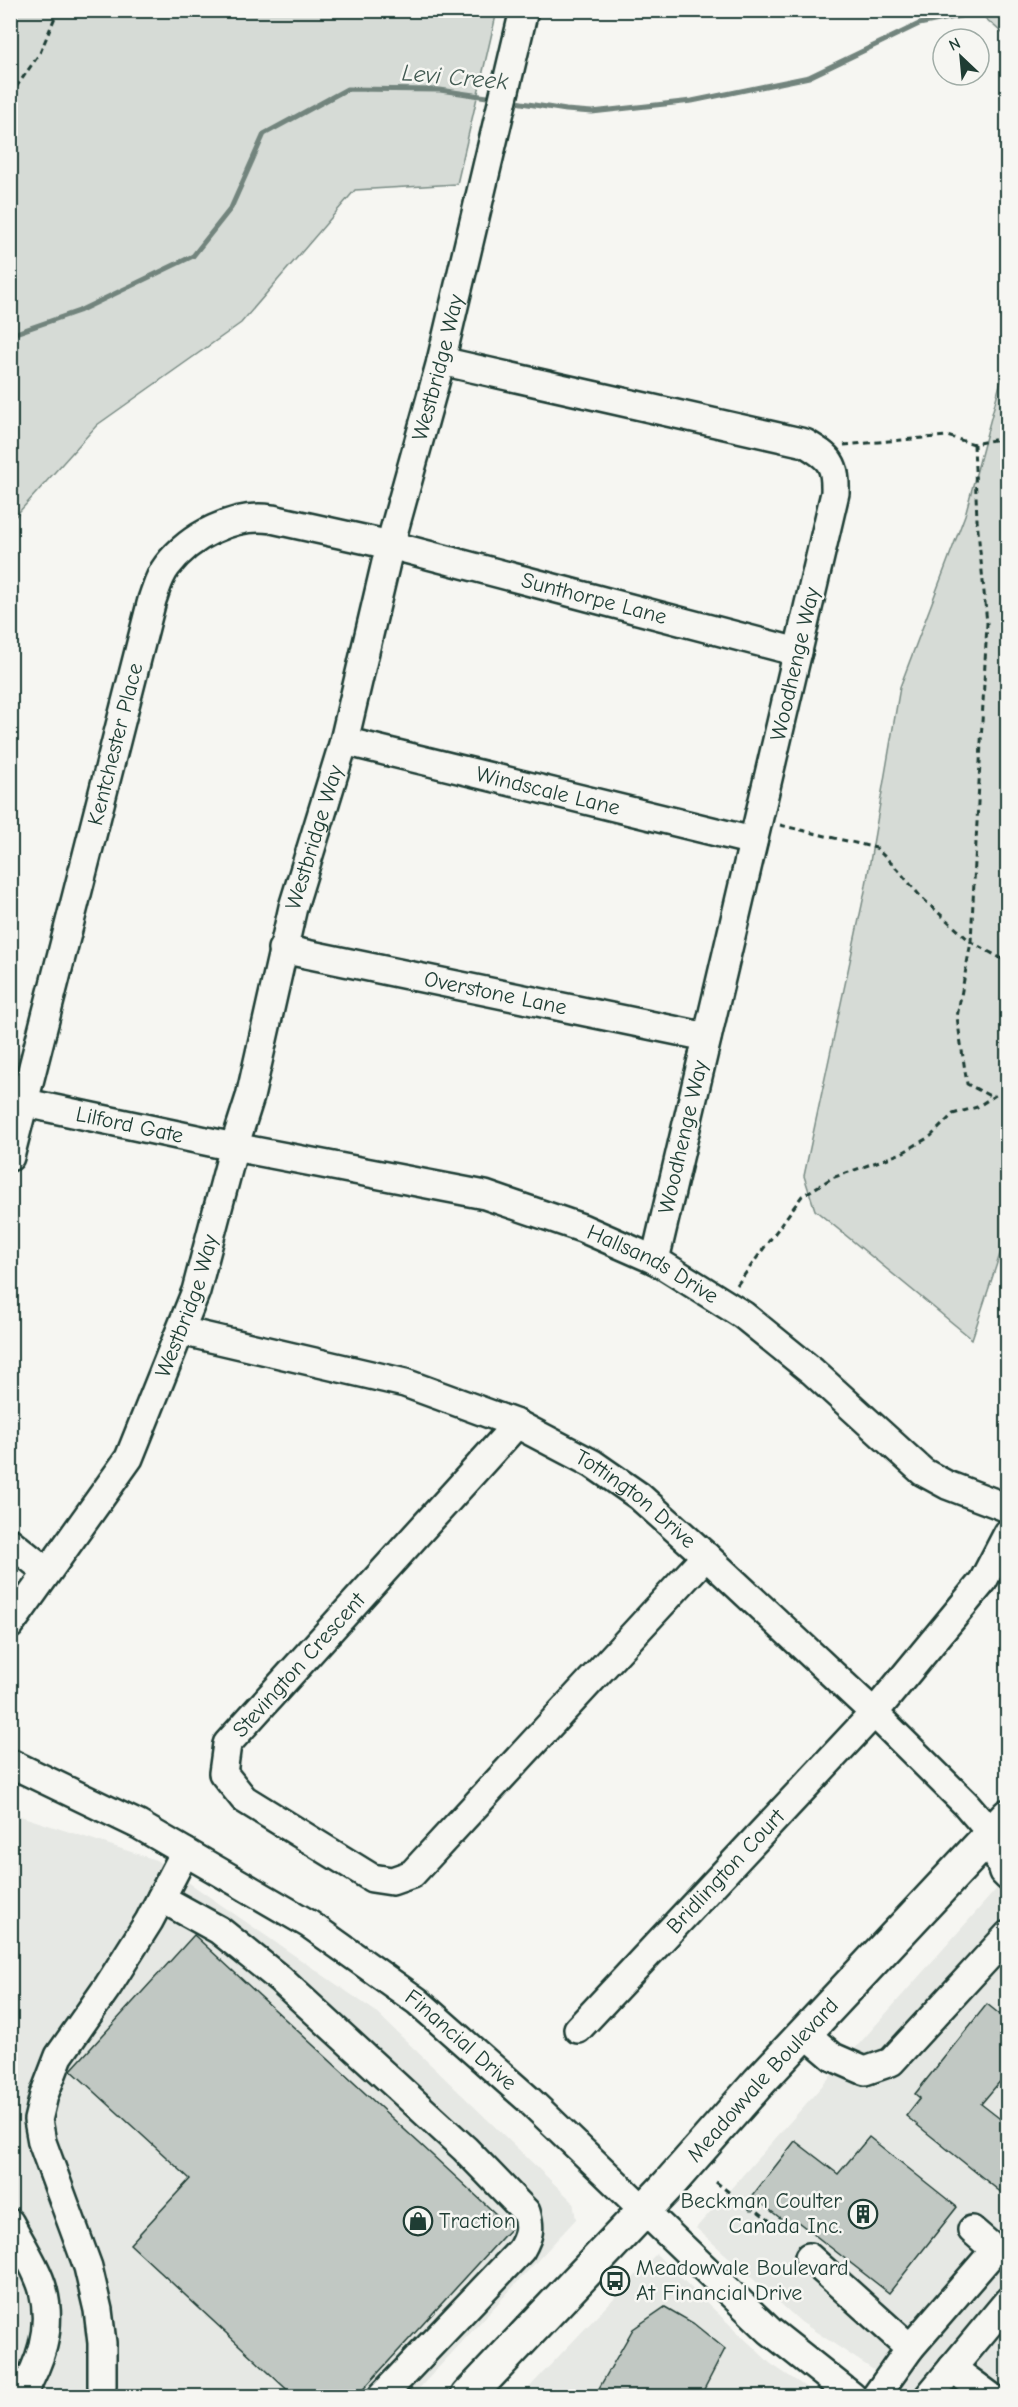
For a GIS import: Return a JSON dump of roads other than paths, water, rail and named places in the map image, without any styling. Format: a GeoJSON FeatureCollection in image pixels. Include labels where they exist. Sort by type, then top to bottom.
{"type":"FeatureCollection","features":[{"type":"Feature","properties":{"kind":"main road","name":"Meadowvale Boulevard"},"geometry":{"type":"LineString","coordinates":[[468,2397],[643,2212],[759,2082],[1000,1825]]}},
{"type":"Feature","properties":{"kind":"street","name":"Westbridge Way"},"geometry":{"type":"LineString","coordinates":[[10,1625],[129,1458],[182,1331],[196,1291],[234,1147],[250,1097],[293,907],[344,741],[390,545],[441,361],[524,10]]}},
{"type":"Feature","properties":{"kind":"street","name":"Woodhenge Way"},"geometry":{"type":"LineString","coordinates":[[441,361],[806,443],[827,457],[833,465],[835,493],[654,1260]]}},
{"type":"Feature","properties":{"kind":"street","name":"Kentchester Place"},"geometry":{"type":"LineString","coordinates":[[10,1157],[26,1103],[152,600],[166,567],[189,544],[208,533],[237,520],[258,516],[390,545]]}},
{"type":"Feature","properties":{"kind":"street","name":"Sunthorpe Lane"},"geometry":{"type":"LineString","coordinates":[[390,545],[798,652]]}},
{"type":"Feature","properties":{"kind":"street","name":"Windscale Lane"},"geometry":{"type":"LineString","coordinates":[[344,741],[755,830]]}},
{"type":"Feature","properties":{"kind":"street","name":"Overstone Lane"},"geometry":{"type":"LineString","coordinates":[[282,949],[706,1037]]}},
{"type":"Feature","properties":{"kind":"street","name":"Lilford Gate"},"geometry":{"type":"LineString","coordinates":[[26,1103],[234,1147]]}},
{"type":"Feature","properties":{"kind":"street","name":"Hallsands Drive"},"geometry":{"type":"LineString","coordinates":[[234,1147],[485,1195],[582,1228],[654,1260],[743,1315],[812,1371],[923,1472],[947,1485],[1008,1508]]}},
{"type":"Feature","properties":{"kind":"street","name":"Tottington Drive"},"geometry":{"type":"LineString","coordinates":[[182,1331],[405,1383],[517,1424],[564,1447],[639,1496],[874,1713],[966,1804],[1000,1825]]}},
{"type":"Feature","properties":{"kind":"street","name":"Stevington Crescent"},"geometry":{"type":"LineString","coordinates":[[517,1424],[227,1744],[223,1773],[244,1799],[372,1878],[392,1881],[412,1874],[706,1556]]}},
{"type":"Feature","properties":{"kind":"street","name":"Bridlington Court"},"geometry":{"type":"LineString","coordinates":[[578,2029],[874,1713],[983,1581],[1008,1533]]}},
{"type":"Feature","properties":{"kind":"street"},"geometry":{"type":"LineString","coordinates":[[10,1542],[47,1572]]}},
{"type":"Feature","properties":{"kind":"street","name":"Financial Drive"},"geometry":{"type":"LineString","coordinates":[[10,1762],[139,1825],[309,1924],[417,2001],[528,2099],[643,2212],[770,2331],[852,2397]]}},
{"type":"Feature","properties":{"kind":"street"},"geometry":{"type":"LineString","coordinates":[[1000,1825],[1003,1872],[1008,1877]]}},
{"type":"Feature","properties":{"kind":"street"},"geometry":{"type":"LineString","coordinates":[[104,2393],[98,2310],[88,2267],[42,2142],[38,2120],[44,2096],[60,2056],[108,1986],[161,1898],[185,1852]]}},
{"type":"Feature","properties":{"kind":"street"},"geometry":{"type":"LineString","coordinates":[[161,1898],[219,1930],[280,1979],[465,2149],[526,2212],[530,2223],[529,2235],[521,2250],[382,2397]]}},
{"type":"Feature","properties":{"kind":"street"},"geometry":{"type":"LineString","coordinates":[[806,2034],[832,2056],[865,2071],[891,2062],[1008,1935]]}},
{"type":"Feature","properties":{"kind":"street"},"geometry":{"type":"LineString","coordinates":[[10,2223],[43,2289],[47,2326],[38,2366],[21,2397]]}},
{"type":"Feature","properties":{"kind":"street"},"geometry":{"type":"LineString","coordinates":[[876,2397],[910,2348],[995,2250],[972,2230]]}},
{"type":"Feature","properties":{"kind":"street"},"geometry":{"type":"LineString","coordinates":[[809,2257],[910,2348]]}},
{"type":"Feature","properties":{"kind":"street"},"geometry":{"type":"LineString","coordinates":[[929,2397],[1008,2301]]}},
{"type":"Feature","properties":{"kind":"street"},"geometry":{"type":"LineString","coordinates":[[952,2368],[990,2397]]}},
{"type":"Feature","properties":{"kind":"waterway","name":"Levi Creek"},"geometry":{"type":"LineString","coordinates":[[509,101],[592,112],[692,101],[809,77],[919,24],[975,13],[979,10]]}},
{"type":"Feature","properties":{"kind":"waterway","name":"Levi Creek"},"geometry":{"type":"LineString","coordinates":[[10,335],[79,311],[193,256],[231,208],[264,134],[347,89],[440,90],[494,98]]}},
{"type":"Feature","properties":{"kind":"place","name":"Beckman Coulter Canada Inc."},"geometry":{"type":"Point","coordinates":[863,2214]}},
{"type":"Feature","properties":{"kind":"place","name":"Traction"},"geometry":{"type":"Point","coordinates":[418,2221]}},
{"type":"Feature","properties":{"kind":"place","name":"Meadowvale Boulevard At Financial Drive"},"geometry":{"type":"Point","coordinates":[615,2281]}}]}
